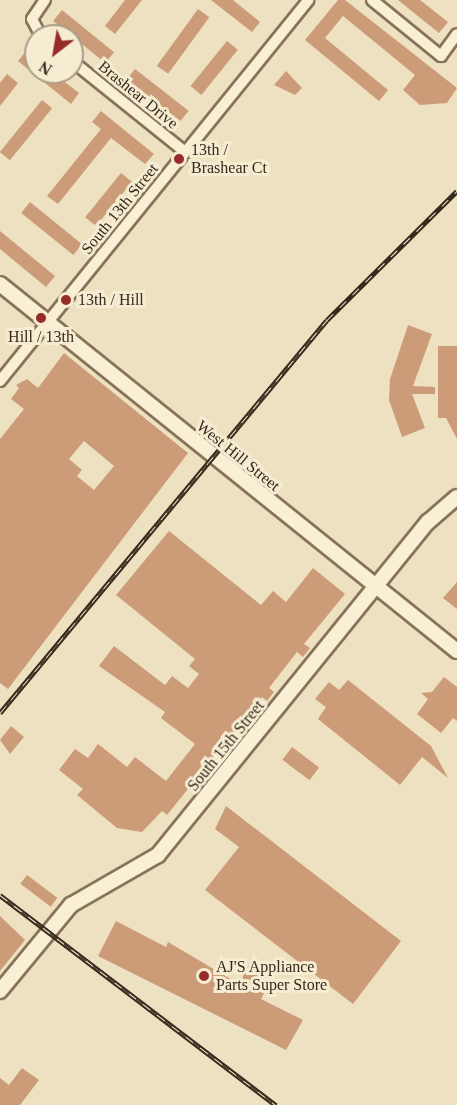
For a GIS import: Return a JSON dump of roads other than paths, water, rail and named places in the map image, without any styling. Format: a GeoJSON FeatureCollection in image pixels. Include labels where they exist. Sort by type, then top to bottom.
{"type":"FeatureCollection","features":[{"type":"Feature","properties":{"kind":"street"},"geometry":{"type":"LineString","coordinates":[[35,24],[32,19],[45,0]]}},
{"type":"Feature","properties":{"kind":"street","name":"South 13th Street"},"geometry":{"type":"LineString","coordinates":[[0,381],[308,0]]}},
{"type":"Feature","properties":{"kind":"street"},"geometry":{"type":"LineString","coordinates":[[372,0],[441,56],[457,34]]}},
{"type":"Feature","properties":{"kind":"street","name":"Brashear Drive"},"geometry":{"type":"LineString","coordinates":[[84,71],[185,152]]}},
{"type":"Feature","properties":{"kind":"street","name":"West Hill Street"},"geometry":{"type":"LineString","coordinates":[[0,284],[457,651]]}},
{"type":"Feature","properties":{"kind":"street","name":"South 15th Street"},"geometry":{"type":"LineString","coordinates":[[0,991],[71,905],[158,855],[428,522],[457,497]]}},
{"type":"Feature","properties":{"kind":"railway"},"geometry":{"type":"LineString","coordinates":[[0,713],[327,320],[457,191]]}},
{"type":"Feature","properties":{"kind":"railway"},"geometry":{"type":"LineString","coordinates":[[0,895],[276,1105]]}},
{"type":"Feature","properties":{"kind":"place","name":"13th / Brashear Ct"},"geometry":{"type":"Point","coordinates":[179,159]}},
{"type":"Feature","properties":{"kind":"place","name":"13th / Hill"},"geometry":{"type":"Point","coordinates":[66,300]}},
{"type":"Feature","properties":{"kind":"place","name":"Hill / 13th"},"geometry":{"type":"Point","coordinates":[41,318]}},
{"type":"Feature","properties":{"kind":"place","name":"AJ'S Appliance Parts Super Store"},"geometry":{"type":"Point","coordinates":[204,976]}}]}
